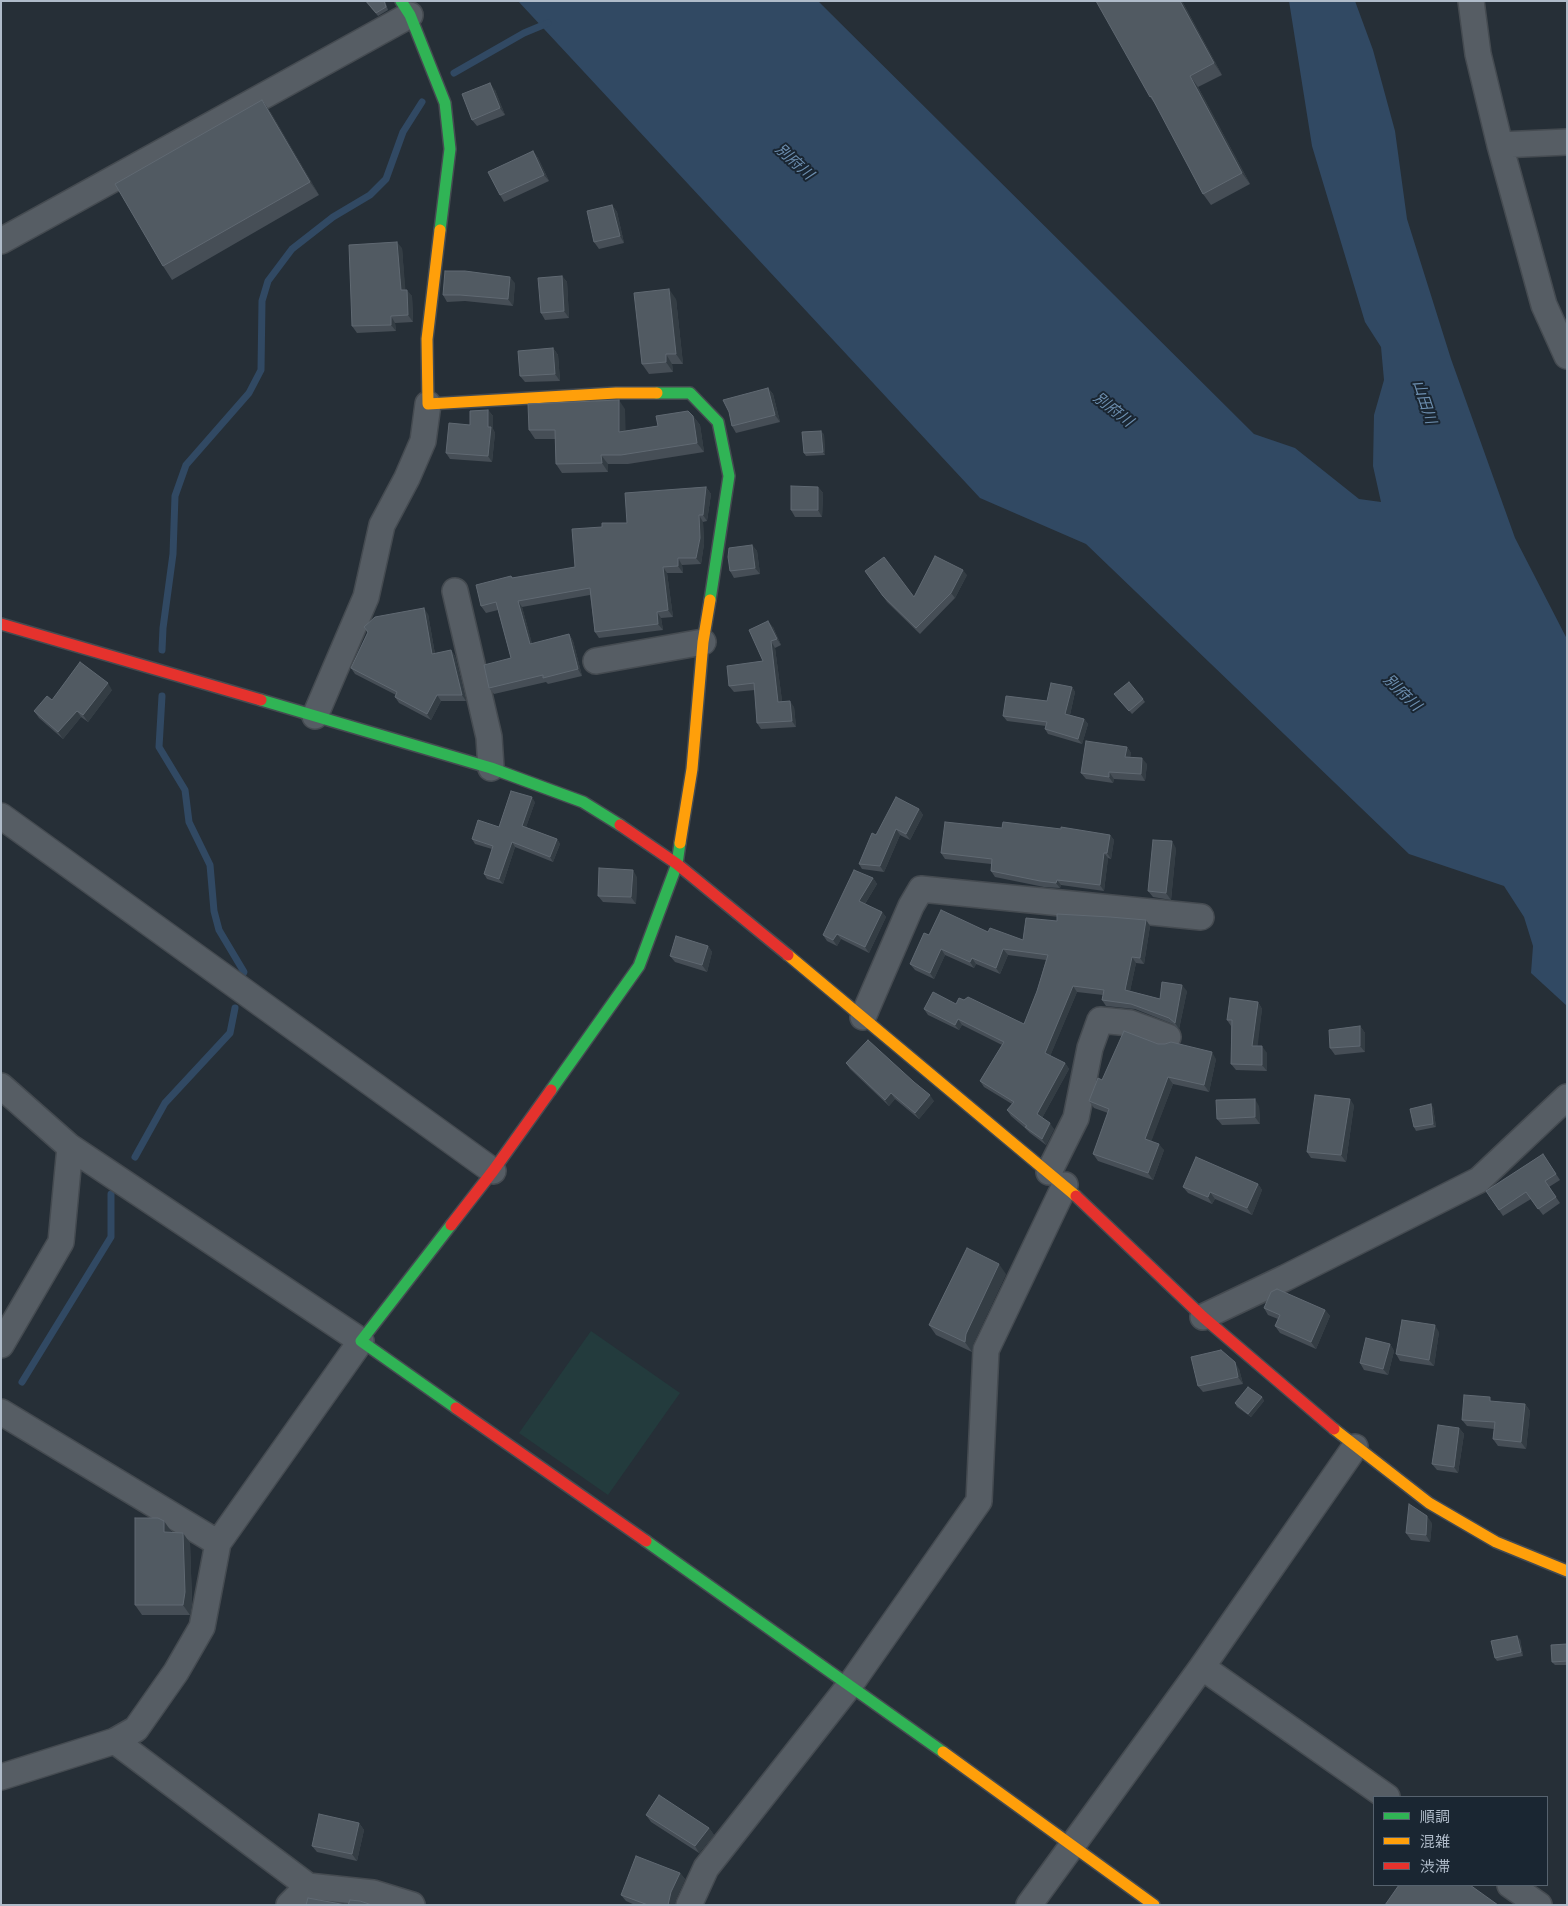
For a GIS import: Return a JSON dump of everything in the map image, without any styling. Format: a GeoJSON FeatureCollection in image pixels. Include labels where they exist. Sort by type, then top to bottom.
{"type":"FeatureCollection","features":[{"type":"Feature","properties":{"kind":"street"},"geometry":{"type":"LineString","coordinates":[[1470,1],[1478,54],[1500,145],[1544,305],[1567,356]]}},
{"type":"Feature","properties":{"kind":"street"},"geometry":{"type":"LineString","coordinates":[[1,241],[406,8],[445,103],[450,149],[426,339],[428,404],[423,440],[407,478],[382,524],[366,597],[315,716]]}},
{"type":"Feature","properties":{"kind":"street"},"geometry":{"type":"LineString","coordinates":[[1500,145],[1567,142]]}},
{"type":"Feature","properties":{"kind":"street"},"geometry":{"type":"LineString","coordinates":[[1,1777],[115,1741],[136,1729],[176,1672],[202,1627],[218,1544],[361,1341],[493,1171],[639,966],[678,864],[692,769],[703,642],[720,544],[729,476],[718,422],[690,393],[616,393],[428,404]]}},
{"type":"Feature","properties":{"kind":"street"},"geometry":{"type":"LineString","coordinates":[[454,591],[490,737],[491,768]]}},
{"type":"Feature","properties":{"kind":"street"},"geometry":{"type":"LineString","coordinates":[[1,624],[491,768],[583,802],[632,832],[678,864],[1057,1178],[1203,1317],[1355,1446],[1428,1502],[1496,1542],[1567,1570]]}},
{"type":"Feature","properties":{"kind":"street"},"geometry":{"type":"LineString","coordinates":[[596,661],[703,642]]}},
{"type":"Feature","properties":{"kind":"street"},"geometry":{"type":"LineString","coordinates":[[1,816],[493,1171]]}},
{"type":"Feature","properties":{"kind":"street"},"geometry":{"type":"LineString","coordinates":[[863,1017],[911,906],[921,889],[1202,917]]}},
{"type":"Feature","properties":{"kind":"street"},"geometry":{"type":"LineString","coordinates":[[689,1905],[706,1868],[850,1685],[979,1501],[986,1350],[1057,1178],[1076,1118],[1090,1048],[1100,1020],[1130,1023],[1168,1037]]}},
{"type":"Feature","properties":{"kind":"street"},"geometry":{"type":"LineString","coordinates":[[1,1086],[70,1147],[361,1341],[850,1685],[1154,1905]]}},
{"type":"Feature","properties":{"kind":"street"},"geometry":{"type":"LineString","coordinates":[[1203,1317],[1285,1278],[1479,1180],[1567,1097]]}},
{"type":"Feature","properties":{"kind":"street"},"geometry":{"type":"LineString","coordinates":[[1,1345],[61,1242],[70,1147]]}},
{"type":"Feature","properties":{"kind":"street"},"geometry":{"type":"LineString","coordinates":[[1,1412],[218,1544]]}},
{"type":"Feature","properties":{"kind":"street"},"geometry":{"type":"LineString","coordinates":[[1029,1905],[1202,1667],[1355,1446]]}},
{"type":"Feature","properties":{"kind":"street"},"geometry":{"type":"LineString","coordinates":[[1202,1667],[1385,1796]]}},
{"type":"Feature","properties":{"kind":"street"},"geometry":{"type":"LineString","coordinates":[[115,1741],[308,1886],[373,1893],[412,1905]]}},
{"type":"Feature","properties":{"kind":"street"},"geometry":{"type":"LineString","coordinates":[[289,1905],[308,1886]]}},
{"type":"Feature","properties":{"kind":"street"},"geometry":{"type":"LineString","coordinates":[[1511,1886],[1539,1905]]}},
{"type":"Feature","properties":{"kind":"green space"},"geometry":{"type":"Polygon","coordinates":[[[591,1331],[680,1393],[608,1495],[519,1433],[591,1331]]]}},
{"type":"Feature","properties":{"kind":"water"},"geometry":{"type":"Polygon","coordinates":[[[518,1],[818,1],[1254,434],[1295,448],[1359,499],[1381,502],[1373,466],[1374,415],[1384,380],[1381,347],[1365,322],[1312,146],[1289,1],[1355,1],[1373,50],[1395,131],[1407,219],[1451,359],[1515,538],[1567,639],[1567,1006],[1531,973],[1533,946],[1524,917],[1504,886],[1409,854],[1086,544],[980,498],[518,1]]]}},
{"type":"Feature","properties":{"kind":"building"},"geometry":{"type":"Polygon","coordinates":[[[366,1],[384,1],[386,7],[376,13],[366,1]]]}},
{"type":"Feature","properties":{"kind":"building"},"geometry":{"type":"Polygon","coordinates":[[[1096,1],[1180,1],[1214,63],[1190,76],[1242,173],[1203,194],[1151,96],[1096,1]]]}},
{"type":"Feature","properties":{"kind":"building"},"geometry":{"type":"Polygon","coordinates":[[[490,83],[500,108],[472,120],[462,94],[490,83]]]}},
{"type":"Feature","properties":{"kind":"building"},"geometry":{"type":"Polygon","coordinates":[[[262,100],[310,182],[163,266],[115,184],[262,100]]]}},
{"type":"Feature","properties":{"kind":"building"},"geometry":{"type":"Polygon","coordinates":[[[533,151],[544,175],[500,195],[488,172],[533,151]]]}},
{"type":"Feature","properties":{"kind":"building"},"geometry":{"type":"Polygon","coordinates":[[[612,205],[620,236],[594,242],[587,211],[612,205]]]}},
{"type":"Feature","properties":{"kind":"building"},"geometry":{"type":"Polygon","coordinates":[[[397,242],[401,290],[407,290],[408,315],[391,316],[391,325],[352,326],[349,245],[397,242]]]}},
{"type":"Feature","properties":{"kind":"building"},"geometry":{"type":"Polygon","coordinates":[[[445,271],[465,271],[510,277],[508,299],[443,295],[445,271]]]}},
{"type":"Feature","properties":{"kind":"building"},"geometry":{"type":"Polygon","coordinates":[[[562,276],[564,311],[541,313],[538,278],[562,276]]]}},
{"type":"Feature","properties":{"kind":"building"},"geometry":{"type":"Polygon","coordinates":[[[669,289],[676,354],[666,354],[666,362],[642,364],[634,293],[669,289]]]}},
{"type":"Feature","properties":{"kind":"building"},"geometry":{"type":"Polygon","coordinates":[[[553,348],[555,374],[520,376],[518,351],[553,348]]]}},
{"type":"Feature","properties":{"kind":"building"},"geometry":{"type":"Polygon","coordinates":[[[768,388],[775,415],[732,426],[729,412],[723,400],[768,388]]]}},
{"type":"Feature","properties":{"kind":"building"},"geometry":{"type":"Polygon","coordinates":[[[619,400],[619,432],[658,426],[656,416],[688,411],[693,416],[697,443],[621,455],[601,455],[602,463],[556,464],[555,430],[529,430],[528,404],[619,400]]]}},
{"type":"Feature","properties":{"kind":"building"},"geometry":{"type":"Polygon","coordinates":[[[488,410],[488,427],[491,427],[488,456],[446,453],[449,423],[470,425],[470,411],[488,410]]]}},
{"type":"Feature","properties":{"kind":"building"},"geometry":{"type":"Polygon","coordinates":[[[821,431],[823,452],[804,453],[802,432],[821,431]]]}},
{"type":"Feature","properties":{"kind":"building"},"geometry":{"type":"Polygon","coordinates":[[[791,486],[818,487],[818,510],[791,510],[791,486]]]}},
{"type":"Feature","properties":{"kind":"building"},"geometry":{"type":"Polygon","coordinates":[[[706,487],[703,515],[699,515],[700,538],[696,558],[678,558],[678,566],[663,567],[668,610],[657,612],[658,624],[595,632],[590,588],[518,601],[530,644],[569,634],[578,669],[489,688],[484,665],[511,658],[496,602],[481,606],[476,585],[511,576],[512,578],[575,567],[572,529],[602,527],[602,523],[627,523],[625,493],[706,487]]]}},
{"type":"Feature","properties":{"kind":"building"},"geometry":{"type":"Polygon","coordinates":[[[752,545],[755,568],[730,571],[729,548],[752,545]]]}},
{"type":"Feature","properties":{"kind":"building"},"geometry":{"type":"Polygon","coordinates":[[[935,556],[963,570],[951,593],[916,628],[883,596],[865,571],[884,557],[914,597],[935,556]]]}},
{"type":"Feature","properties":{"kind":"building"},"geometry":{"type":"Polygon","coordinates":[[[424,608],[432,654],[451,650],[462,695],[437,695],[427,714],[395,697],[397,692],[351,668],[368,632],[364,627],[375,617],[424,608]]]}},
{"type":"Feature","properties":{"kind":"building"},"geometry":{"type":"Polygon","coordinates":[[[768,621],[777,639],[771,641],[778,702],[790,701],[792,721],[757,723],[754,683],[729,686],[727,666],[763,661],[749,630],[768,621]]]}},
{"type":"Feature","properties":{"kind":"building"},"geometry":{"type":"Polygon","coordinates":[[[80,662],[108,683],[83,715],[77,711],[58,732],[34,711],[47,696],[52,700],[80,662]]]}},
{"type":"Feature","properties":{"kind":"building"},"geometry":{"type":"Polygon","coordinates":[[[1129,682],[1143,699],[1129,711],[1114,694],[1129,682]]]}},
{"type":"Feature","properties":{"kind":"building"},"geometry":{"type":"Polygon","coordinates":[[[1051,683],[1072,687],[1065,714],[1084,719],[1078,739],[1045,729],[1047,722],[1003,716],[1006,696],[1047,701],[1051,683]]]}},
{"type":"Feature","properties":{"kind":"building"},"geometry":{"type":"Polygon","coordinates":[[[1086,741],[1127,747],[1125,757],[1142,758],[1141,774],[1109,772],[1109,777],[1081,773],[1086,741]]]}},
{"type":"Feature","properties":{"kind":"building"},"geometry":{"type":"Polygon","coordinates":[[[511,791],[532,797],[522,826],[557,839],[550,857],[512,842],[499,879],[484,874],[493,846],[472,839],[478,820],[499,827],[511,791]]]}},
{"type":"Feature","properties":{"kind":"building"},"geometry":{"type":"Polygon","coordinates":[[[896,797],[919,809],[906,834],[896,829],[880,866],[859,864],[872,833],[876,835],[896,797]]]}},
{"type":"Feature","properties":{"kind":"building"},"geometry":{"type":"Polygon","coordinates":[[[945,822],[1002,828],[1003,822],[1061,829],[1061,827],[1110,835],[1107,853],[1104,853],[1100,885],[1057,880],[1056,883],[1040,881],[991,871],[992,859],[941,853],[945,822]]]}},
{"type":"Feature","properties":{"kind":"building"},"geometry":{"type":"Polygon","coordinates":[[[1153,840],[1172,841],[1166,893],[1148,891],[1153,840]]]}},
{"type":"Feature","properties":{"kind":"building"},"geometry":{"type":"Polygon","coordinates":[[[599,868],[633,870],[631,897],[598,896],[599,868]]]}},
{"type":"Feature","properties":{"kind":"building"},"geometry":{"type":"Polygon","coordinates":[[[854,870],[873,878],[859,901],[882,912],[865,947],[837,934],[833,940],[823,935],[854,870]]]}},
{"type":"Feature","properties":{"kind":"building"},"geometry":{"type":"Polygon","coordinates":[[[941,910],[988,932],[990,928],[1023,940],[1026,918],[1057,921],[1057,914],[1146,920],[1140,958],[1132,957],[1125,990],[1160,999],[1162,982],[1182,985],[1175,1023],[1169,1018],[1131,1004],[1102,1000],[1104,990],[1073,986],[1045,1053],[1065,1063],[1037,1114],[1050,1123],[1042,1139],[1025,1127],[1027,1126],[1007,1110],[1014,1102],[980,1081],[1004,1042],[958,1019],[955,1025],[924,1009],[933,992],[956,1004],[959,998],[964,1000],[968,997],[1024,1024],[1048,955],[1003,949],[996,968],[972,958],[970,962],[941,949],[930,973],[910,964],[924,933],[929,935],[941,910]]]}},
{"type":"Feature","properties":{"kind":"building"},"geometry":{"type":"Polygon","coordinates":[[[676,936],[708,946],[702,965],[670,956],[676,936]]]}},
{"type":"Feature","properties":{"kind":"building"},"geometry":{"type":"Polygon","coordinates":[[[1230,998],[1258,1002],[1252,1046],[1262,1046],[1262,1065],[1231,1064],[1232,1020],[1227,1020],[1230,998]]]}},
{"type":"Feature","properties":{"kind":"building"},"geometry":{"type":"Polygon","coordinates":[[[1360,1026],[1360,1046],[1330,1048],[1329,1030],[1360,1026]]]}},
{"type":"Feature","properties":{"kind":"building"},"geometry":{"type":"Polygon","coordinates":[[[1124,1031],[1158,1044],[1171,1042],[1212,1052],[1204,1085],[1168,1077],[1145,1139],[1159,1144],[1148,1173],[1093,1154],[1109,1109],[1089,1101],[1098,1078],[1102,1080],[1124,1031]]]}},
{"type":"Feature","properties":{"kind":"building"},"geometry":{"type":"Polygon","coordinates":[[[868,1040],[930,1095],[915,1113],[891,1093],[885,1100],[846,1063],[868,1040]]]}},
{"type":"Feature","properties":{"kind":"building"},"geometry":{"type":"Polygon","coordinates":[[[1315,1095],[1350,1099],[1341,1155],[1307,1152],[1315,1095]]]}},
{"type":"Feature","properties":{"kind":"building"},"geometry":{"type":"Polygon","coordinates":[[[1255,1099],[1255,1117],[1217,1119],[1216,1100],[1255,1099]]]}},
{"type":"Feature","properties":{"kind":"building"},"geometry":{"type":"Polygon","coordinates":[[[1431,1104],[1433,1124],[1414,1127],[1410,1109],[1431,1104]]]}},
{"type":"Feature","properties":{"kind":"building"},"geometry":{"type":"Polygon","coordinates":[[[1543,1154],[1556,1174],[1545,1181],[1556,1197],[1538,1209],[1526,1192],[1499,1210],[1486,1191],[1543,1154]]]}},
{"type":"Feature","properties":{"kind":"building"},"geometry":{"type":"Polygon","coordinates":[[[1196,1157],[1258,1184],[1247,1208],[1210,1192],[1208,1197],[1183,1187],[1196,1157]]]}},
{"type":"Feature","properties":{"kind":"building"},"geometry":{"type":"Polygon","coordinates":[[[967,1248],[999,1264],[966,1334],[965,1342],[929,1325],[967,1248]]]}},
{"type":"Feature","properties":{"kind":"building"},"geometry":{"type":"Polygon","coordinates":[[[1277,1289],[1325,1310],[1311,1342],[1275,1326],[1280,1315],[1264,1308],[1271,1292],[1277,1289]]]}},
{"type":"Feature","properties":{"kind":"building"},"geometry":{"type":"Polygon","coordinates":[[[1402,1320],[1435,1325],[1429,1360],[1396,1354],[1402,1320]]]}},
{"type":"Feature","properties":{"kind":"building"},"geometry":{"type":"Polygon","coordinates":[[[1366,1338],[1390,1344],[1383,1369],[1360,1363],[1366,1338]]]}},
{"type":"Feature","properties":{"kind":"building"},"geometry":{"type":"Polygon","coordinates":[[[1221,1350],[1235,1362],[1238,1377],[1198,1386],[1191,1357],[1221,1350]]]}},
{"type":"Feature","properties":{"kind":"building"},"geometry":{"type":"Polygon","coordinates":[[[1248,1387],[1262,1397],[1248,1414],[1235,1403],[1248,1387]]]}},
{"type":"Feature","properties":{"kind":"building"},"geometry":{"type":"Polygon","coordinates":[[[1464,1395],[1490,1397],[1490,1401],[1525,1404],[1521,1442],[1493,1439],[1495,1422],[1462,1420],[1464,1395]]]}},
{"type":"Feature","properties":{"kind":"building"},"geometry":{"type":"Polygon","coordinates":[[[1438,1425],[1459,1428],[1454,1467],[1432,1464],[1438,1425]]]}},
{"type":"Feature","properties":{"kind":"building"},"geometry":{"type":"Polygon","coordinates":[[[1409,1504],[1427,1516],[1426,1535],[1406,1533],[1409,1504]]]}},
{"type":"Feature","properties":{"kind":"building"},"geometry":{"type":"Polygon","coordinates":[[[135,1518],[158,1518],[164,1521],[164,1532],[183,1533],[185,1592],[183,1605],[135,1605],[135,1518]]]}},
{"type":"Feature","properties":{"kind":"building"},"geometry":{"type":"Polygon","coordinates":[[[1517,1636],[1521,1652],[1495,1658],[1491,1641],[1517,1636]]]}},
{"type":"Feature","properties":{"kind":"building"},"geometry":{"type":"Polygon","coordinates":[[[1567,1644],[1567,1661],[1552,1662],[1551,1645],[1567,1644]]]}},
{"type":"Feature","properties":{"kind":"building"},"geometry":{"type":"Polygon","coordinates":[[[659,1795],[709,1828],[695,1846],[646,1815],[659,1795]]]}},
{"type":"Feature","properties":{"kind":"building"},"geometry":{"type":"Polygon","coordinates":[[[319,1814],[359,1823],[352,1854],[312,1846],[319,1814]]]}},
{"type":"Feature","properties":{"kind":"building"},"geometry":{"type":"Polygon","coordinates":[[[636,1856],[680,1873],[671,1892],[668,1905],[648,1905],[621,1895],[636,1856]]]}},
{"type":"Feature","properties":{"kind":"building"},"geometry":{"type":"Polygon","coordinates":[[[1398,1886],[1471,1886],[1498,1905],[1385,1905],[1398,1886]]]}},
{"type":"Feature","properties":{"kind":"building"},"geometry":{"type":"Polygon","coordinates":[[[308,1898],[346,1905],[306,1905],[308,1898]]]}},
{"type":"Feature","properties":{"kind":"building"},"geometry":{"type":"Polygon","coordinates":[[[350,1900],[360,1901],[372,1905],[348,1905],[350,1900]]]}},
{"type":"Feature","properties":{"kind":"waterway"},"geometry":{"type":"LineString","coordinates":[[454,73],[524,33],[548,23]]}},
{"type":"Feature","properties":{"kind":"waterway"},"geometry":{"type":"LineString","coordinates":[[162,650],[163,628],[173,554],[175,496],[186,465],[249,393],[261,370],[262,301],[268,281],[292,249],[333,217],[370,195],[386,179],[403,132],[422,102]]}},
{"type":"Feature","properties":{"kind":"waterway"},"geometry":{"type":"LineString","coordinates":[[162,696],[159,747],[185,790],[189,822],[210,865],[214,911],[219,930],[244,972],[243,974]]}},
{"type":"Feature","properties":{"kind":"waterway"},"geometry":{"type":"LineString","coordinates":[[135,1157],[165,1103],[230,1033],[235,1008]]}},
{"type":"Feature","properties":{"kind":"waterway"},"geometry":{"type":"LineString","coordinates":[[22,1382],[111,1237],[111,1194]]}},
{"type":"Feature","properties":{"kind":"traffic: fast"},"geometry":{"type":"LineString","coordinates":[[401,1],[410,15],[445,103],[450,149],[440,230]]}},
{"type":"Feature","properties":{"kind":"traffic: fast"},"geometry":{"type":"LineString","coordinates":[[657,393],[690,393],[718,422],[729,476],[710,600]]}},
{"type":"Feature","properties":{"kind":"traffic: fast"},"geometry":{"type":"LineString","coordinates":[[261,700],[491,768],[583,802],[620,825]]}},
{"type":"Feature","properties":{"kind":"traffic: fast"},"geometry":{"type":"LineString","coordinates":[[551,1090],[639,966],[677,864],[680,843]]}},
{"type":"Feature","properties":{"kind":"traffic: fast"},"geometry":{"type":"LineString","coordinates":[[451,1225],[361,1341],[456,1408]]}},
{"type":"Feature","properties":{"kind":"traffic: fast"},"geometry":{"type":"LineString","coordinates":[[646,1541],[943,1752]]}},
{"type":"Feature","properties":{"kind":"traffic: slow"},"geometry":{"type":"LineString","coordinates":[[440,230],[427,339],[428,404],[616,393],[657,393]]}},
{"type":"Feature","properties":{"kind":"traffic: slow"},"geometry":{"type":"LineString","coordinates":[[680,843],[692,769],[703,642],[710,600]]}},
{"type":"Feature","properties":{"kind":"traffic: slow"},"geometry":{"type":"LineString","coordinates":[[788,955],[1076,1196]]}},
{"type":"Feature","properties":{"kind":"traffic: slow"},"geometry":{"type":"LineString","coordinates":[[1334,1429],[1429,1503],[1496,1542],[1567,1571]]}},
{"type":"Feature","properties":{"kind":"traffic: slow"},"geometry":{"type":"LineString","coordinates":[[943,1752],[1154,1905]]}},
{"type":"Feature","properties":{"kind":"traffic: jam"},"geometry":{"type":"LineString","coordinates":[[1,624],[261,700]]}},
{"type":"Feature","properties":{"kind":"traffic: jam"},"geometry":{"type":"LineString","coordinates":[[620,825],[677,864],[788,955]]}},
{"type":"Feature","properties":{"kind":"traffic: jam"},"geometry":{"type":"LineString","coordinates":[[451,1225],[493,1171],[551,1090]]}},
{"type":"Feature","properties":{"kind":"traffic: jam"},"geometry":{"type":"LineString","coordinates":[[1076,1196],[1203,1317],[1334,1429]]}},
{"type":"Feature","properties":{"kind":"traffic: jam"},"geometry":{"type":"LineString","coordinates":[[456,1408],[646,1541]]}},
{"type":"Feature","properties":{"kind":"water label","name":"別府川"},"geometry":{"type":"Point","coordinates":[794,162]}},
{"type":"Feature","properties":{"kind":"water label","name":"山田川"},"geometry":{"type":"Point","coordinates":[1424,402]}},
{"type":"Feature","properties":{"kind":"water label","name":"別府川"},"geometry":{"type":"Point","coordinates":[1113,410]}},
{"type":"Feature","properties":{"kind":"water label","name":"別府川"},"geometry":{"type":"Point","coordinates":[1402,693]}}]}
